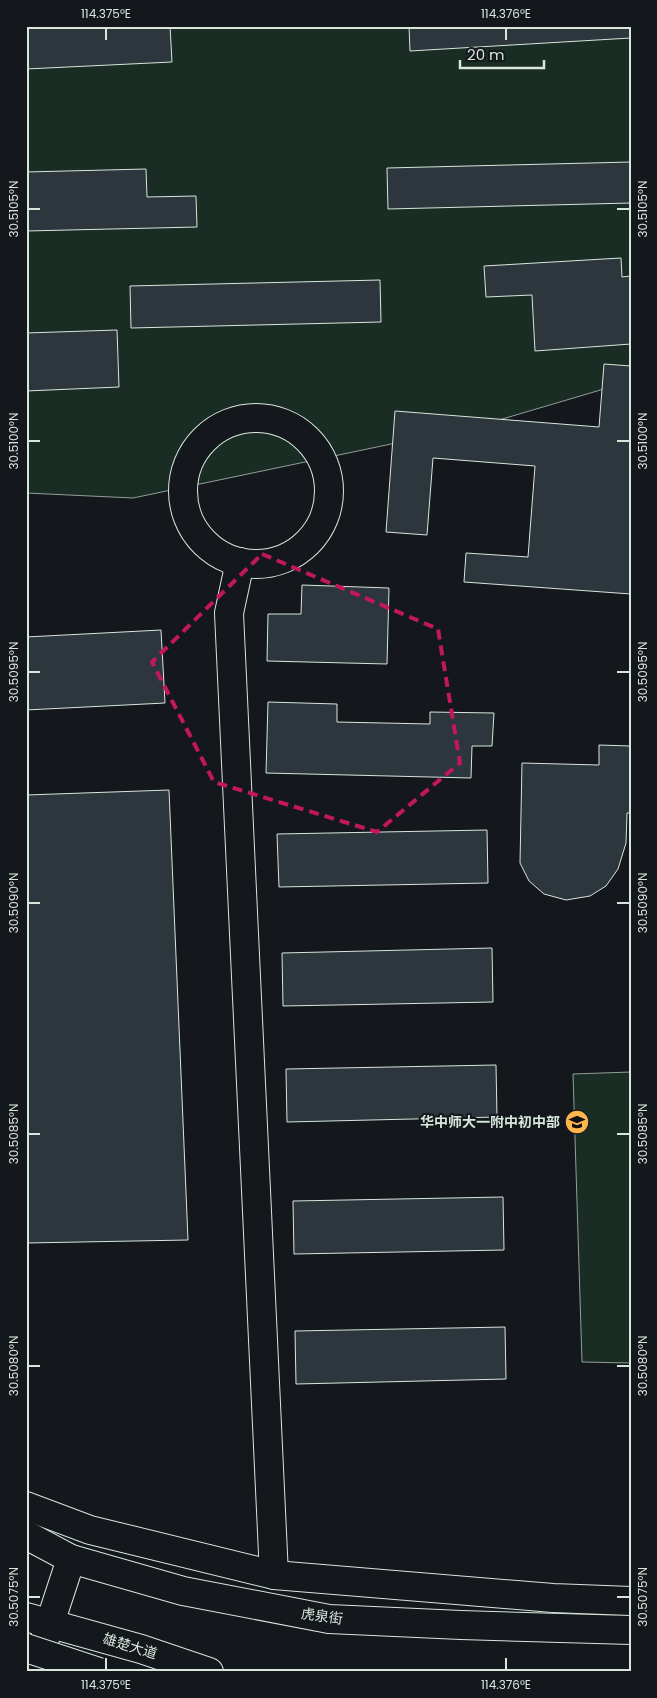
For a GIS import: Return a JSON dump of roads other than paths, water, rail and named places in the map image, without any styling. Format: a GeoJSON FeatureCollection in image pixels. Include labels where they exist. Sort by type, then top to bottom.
{"type":"FeatureCollection","features":[{"type":"Feature","properties":{"kind":"main road"},"geometry":{"type":"LineString","coordinates":[[254,418],[278,420],[300,432],[317,450],[328,472],[330,497],[323,521],[309,542],[289,556],[265,564],[240,562],[218,554],[200,538],[188,518],[182,495],[185,472],[194,451],[210,433],[231,422],[254,418]]}},
{"type":"Feature","properties":{"kind":"main road"},"geometry":{"type":"LineString","coordinates":[[240,562],[229,613],[274,1575]]}},
{"type":"Feature","properties":{"kind":"main road"},"geometry":{"type":"LineString","coordinates":[[26,1506],[90,1530],[274,1575],[553,1598],[631,1601]]}},
{"type":"Feature","properties":{"kind":"main road","name":"虎泉街"},"geometry":{"type":"LineString","coordinates":[[26,1535],[71,1559],[183,1591],[329,1619],[631,1630]]}},
{"type":"Feature","properties":{"kind":"main road"},"geometry":{"type":"LineString","coordinates":[[34,1672],[38,1620],[71,1559]]}},
{"type":"Feature","properties":{"kind":"main road","name":"雄楚大道"},"geometry":{"type":"LineString","coordinates":[[38,1620],[141,1649],[209,1672]]}},
{"type":"Feature","properties":{"kind":"main road"},"geometry":{"type":"LineString","coordinates":[[26,1648],[99,1672]]}},
{"type":"Feature","properties":{"kind":"place","name":"华中师大一附中初中部"},"geometry":{"type":"Point","coordinates":[577,1122]}}]}
